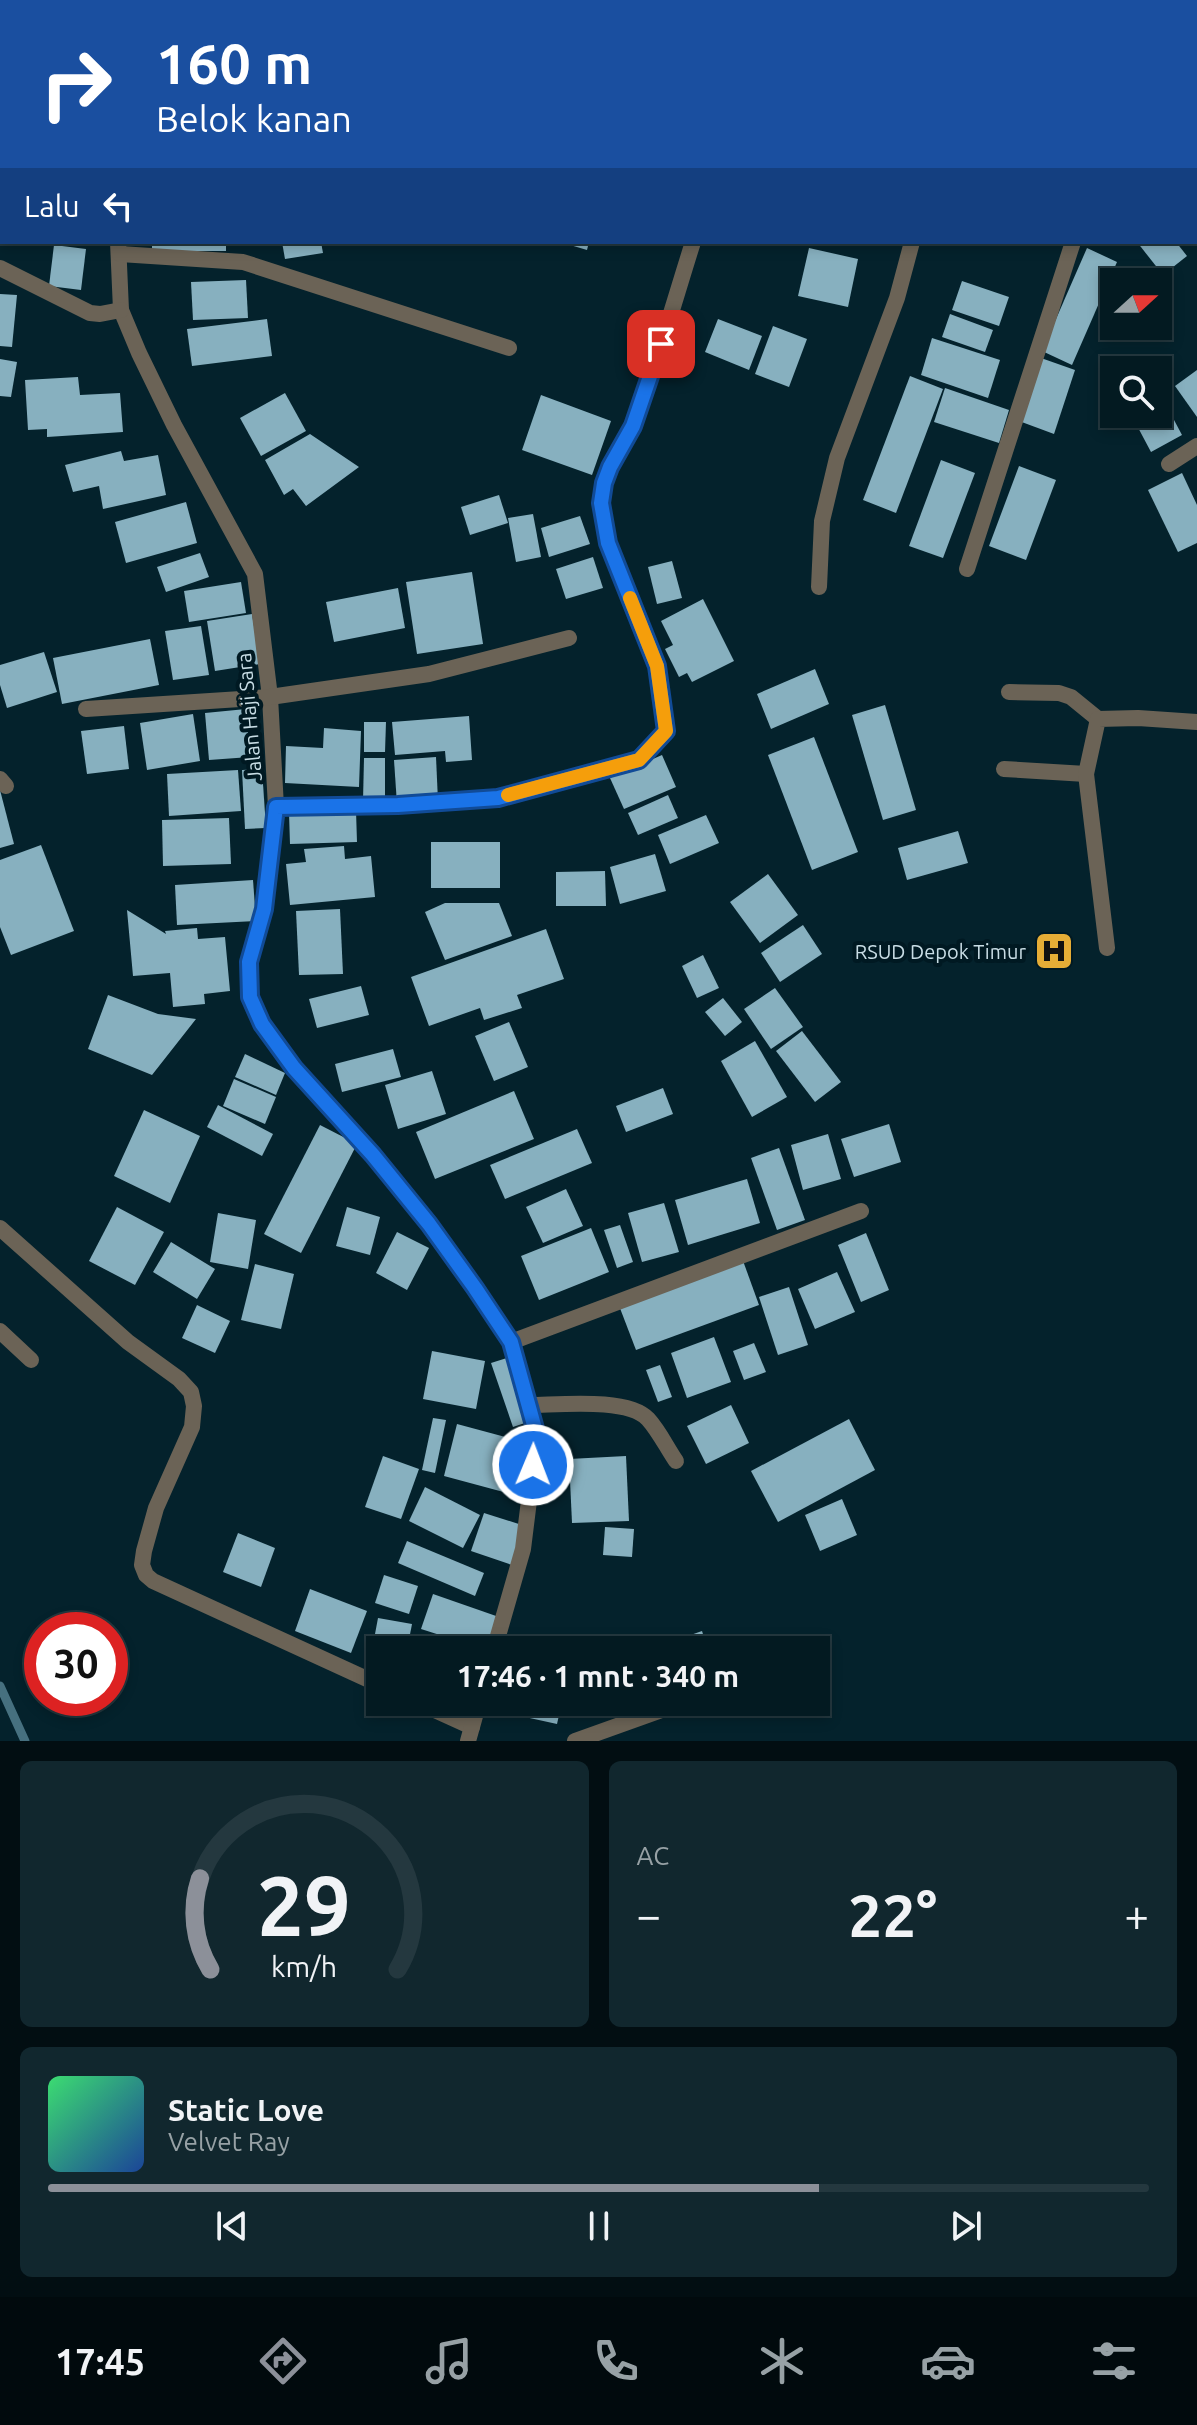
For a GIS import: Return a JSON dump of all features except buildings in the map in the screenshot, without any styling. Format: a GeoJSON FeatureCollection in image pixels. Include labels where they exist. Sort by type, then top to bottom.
{"type":"FeatureCollection","features":[{"type":"Feature","properties":{"kind":"street"},"geometry":{"type":"LineString","coordinates":[[276,807],[398,805],[498,798],[639,760],[666,731],[657,666],[608,543],[601,503],[610,467],[633,426],[692,244]]}},
{"type":"Feature","properties":{"kind":"street"},"geometry":{"type":"LineString","coordinates":[[819,587],[822,521],[837,458],[897,298],[911,244]]}},
{"type":"Feature","properties":{"kind":"street"},"geometry":{"type":"LineString","coordinates":[[967,569],[1072,244]]}},
{"type":"Feature","properties":{"kind":"street"},"geometry":{"type":"LineString","coordinates":[[119,248],[243,262],[509,348]]}},
{"type":"Feature","properties":{"kind":"street","name":"Jalan Haji Sara"},"geometry":{"type":"LineString","coordinates":[[119,248],[121,310],[174,425],[255,574],[270,697],[276,807],[264,909],[249,962],[250,997],[262,1024],[294,1068],[373,1155],[429,1224],[475,1288],[511,1342],[529,1405],[537,1436],[523,1549],[498,1636]]}},
{"type":"Feature","properties":{"kind":"street"},"geometry":{"type":"LineString","coordinates":[[0,268],[90,313],[121,310]]}},
{"type":"Feature","properties":{"kind":"street"},"geometry":{"type":"LineString","coordinates":[[1169,464],[1197,446]]}},
{"type":"Feature","properties":{"kind":"street"},"geometry":{"type":"LineString","coordinates":[[86,709],[270,697],[429,674],[569,638]]}},
{"type":"Feature","properties":{"kind":"street"},"geometry":{"type":"LineString","coordinates":[[1009,692],[1059,693],[1071,697],[1098,719],[1197,722]]}},
{"type":"Feature","properties":{"kind":"street"},"geometry":{"type":"LineString","coordinates":[[1098,719],[1086,774],[1107,948]]}},
{"type":"Feature","properties":{"kind":"street"},"geometry":{"type":"LineString","coordinates":[[1004,769],[1086,774]]}},
{"type":"Feature","properties":{"kind":"street"},"geometry":{"type":"LineString","coordinates":[[511,1342],[861,1211]]}},
{"type":"Feature","properties":{"kind":"street"},"geometry":{"type":"LineString","coordinates":[[0,1228],[128,1342],[179,1379],[191,1392],[194,1406],[192,1427],[156,1508],[144,1551],[142,1565],[146,1575],[153,1581],[366,1679]]}},
{"type":"Feature","properties":{"kind":"street"},"geometry":{"type":"LineString","coordinates":[[0,1331],[31,1360]]}},
{"type":"Feature","properties":{"kind":"street"},"geometry":{"type":"LineString","coordinates":[[529,1405],[612,1406],[634,1410],[646,1416],[676,1461]]}},
{"type":"Feature","properties":{"kind":"street"},"geometry":{"type":"LineString","coordinates":[[440,1716],[470,1734]]}},
{"type":"Feature","properties":{"kind":"street"},"geometry":{"type":"LineString","coordinates":[[575,1741],[645,1716]]}},
{"type":"Feature","properties":{"kind":"waterway"},"geometry":{"type":"LineString","coordinates":[[0,1686],[25,1741]]}},
{"type":"Feature","properties":{"kind":"slow traffic"},"geometry":{"type":"LineString","coordinates":[[508,795],[639,760],[666,731],[657,666],[630,598]]}},
{"type":"Feature","properties":{"kind":"place","name":"RSUD Depok Timur"},"geometry":{"type":"Point","coordinates":[1054,951]}},
{"type":"Feature","properties":{"kind":"route"},"geometry":{"type":"LineString","coordinates":[[533,1465],[537,1436],[511,1342],[429,1224],[373,1155],[294,1068],[262,1024],[250,997],[249,962],[264,909],[276,807],[398,805],[498,798],[639,760],[666,731],[657,666],[608,543],[601,503],[610,467],[633,426],[661,344]]}}]}
